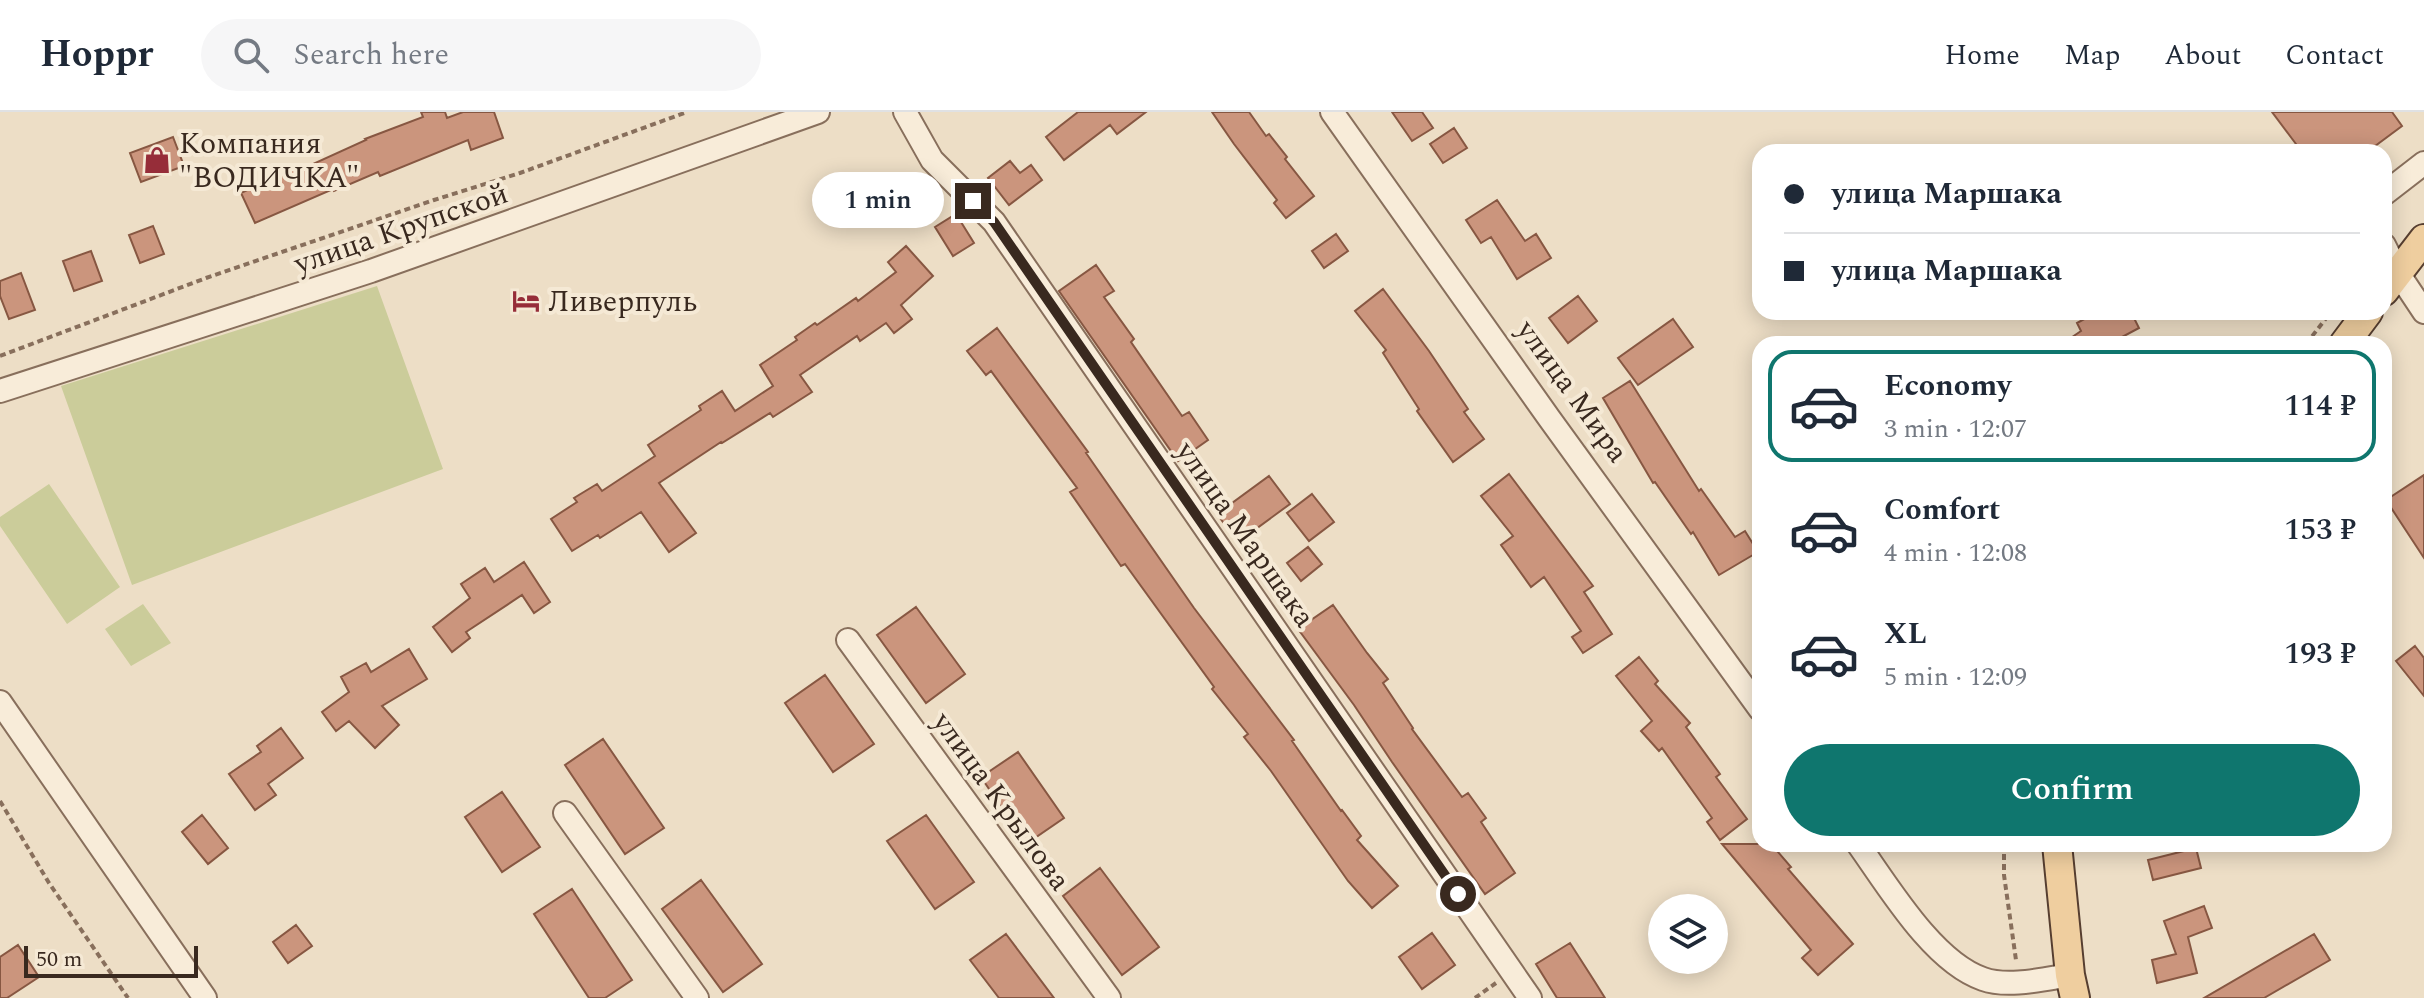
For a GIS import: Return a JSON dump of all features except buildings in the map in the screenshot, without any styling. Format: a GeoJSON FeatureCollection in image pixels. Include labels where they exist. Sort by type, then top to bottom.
{"type":"FeatureCollection","features":[{"type":"Feature","properties":{"kind":"main road"},"geometry":{"type":"LineString","coordinates":[[2392,281],[2424,239]]}},
{"type":"Feature","properties":{"kind":"main road"},"geometry":{"type":"LineString","coordinates":[[2058,852],[2072,986]]}},
{"type":"Feature","properties":{"kind":"street","name":"улица Крупской"},"geometry":{"type":"LineString","coordinates":[[0,391],[371,271],[818,112]]}},
{"type":"Feature","properties":{"kind":"street","name":"улица Маршака"},"geometry":{"type":"LineString","coordinates":[[905,112],[932,160],[994,222],[1530,998]]}},
{"type":"Feature","properties":{"kind":"street","name":"улица Мира"},"geometry":{"type":"LineString","coordinates":[[1332,112],[1752,698]]}},
{"type":"Feature","properties":{"kind":"street"},"geometry":{"type":"LineString","coordinates":[[2392,188],[2424,163]]}},
{"type":"Feature","properties":{"kind":"street"},"geometry":{"type":"LineString","coordinates":[[2392,283],[2424,312]]}},
{"type":"Feature","properties":{"kind":"street","name":"улица Крылова"},"geometry":{"type":"LineString","coordinates":[[848,640],[1109,998]]}},
{"type":"Feature","properties":{"kind":"street"},"geometry":{"type":"LineString","coordinates":[[0,702],[205,998]]}},
{"type":"Feature","properties":{"kind":"street"},"geometry":{"type":"LineString","coordinates":[[565,813],[697,998]]}},
{"type":"Feature","properties":{"kind":"street"},"geometry":{"type":"LineString","coordinates":[[1864,852],[1913,920],[1953,963],[1985,980],[2072,986]]}},
{"type":"Feature","properties":{"kind":"path"},"geometry":{"type":"LineString","coordinates":[[0,356],[220,273],[520,173],[687,112]]}},
{"type":"Feature","properties":{"kind":"path"},"geometry":{"type":"LineString","coordinates":[[2312,336],[2325,320]]}},
{"type":"Feature","properties":{"kind":"path"},"geometry":{"type":"LineString","coordinates":[[0,801],[49,883],[128,998]]}},
{"type":"Feature","properties":{"kind":"path"},"geometry":{"type":"LineString","coordinates":[[2004,852],[2004,875],[2019,982]]}},
{"type":"Feature","properties":{"kind":"green space"},"geometry":{"type":"Polygon","coordinates":[[[377,286],[443,469],[132,585],[61,386],[377,286]]]}},
{"type":"Feature","properties":{"kind":"green space"},"geometry":{"type":"Polygon","coordinates":[[[49,484],[120,587],[67,624],[0,526],[0,517],[49,484]]]}},
{"type":"Feature","properties":{"kind":"green space"},"geometry":{"type":"Polygon","coordinates":[[[143,604],[171,643],[131,666],[105,629],[143,604]]]}},
{"type":"Feature","properties":{"kind":"place","name":"Компания \"ВОДИЧКА\""},"geometry":{"type":"Point","coordinates":[157,160]}},
{"type":"Feature","properties":{"kind":"place","name":"Ливерпуль"},"geometry":{"type":"Point","coordinates":[526,301]}},
{"type":"Feature","properties":{"kind":"route"},"geometry":{"type":"LineString","coordinates":[[973,201],[994,222],[1458,894]]}}]}
